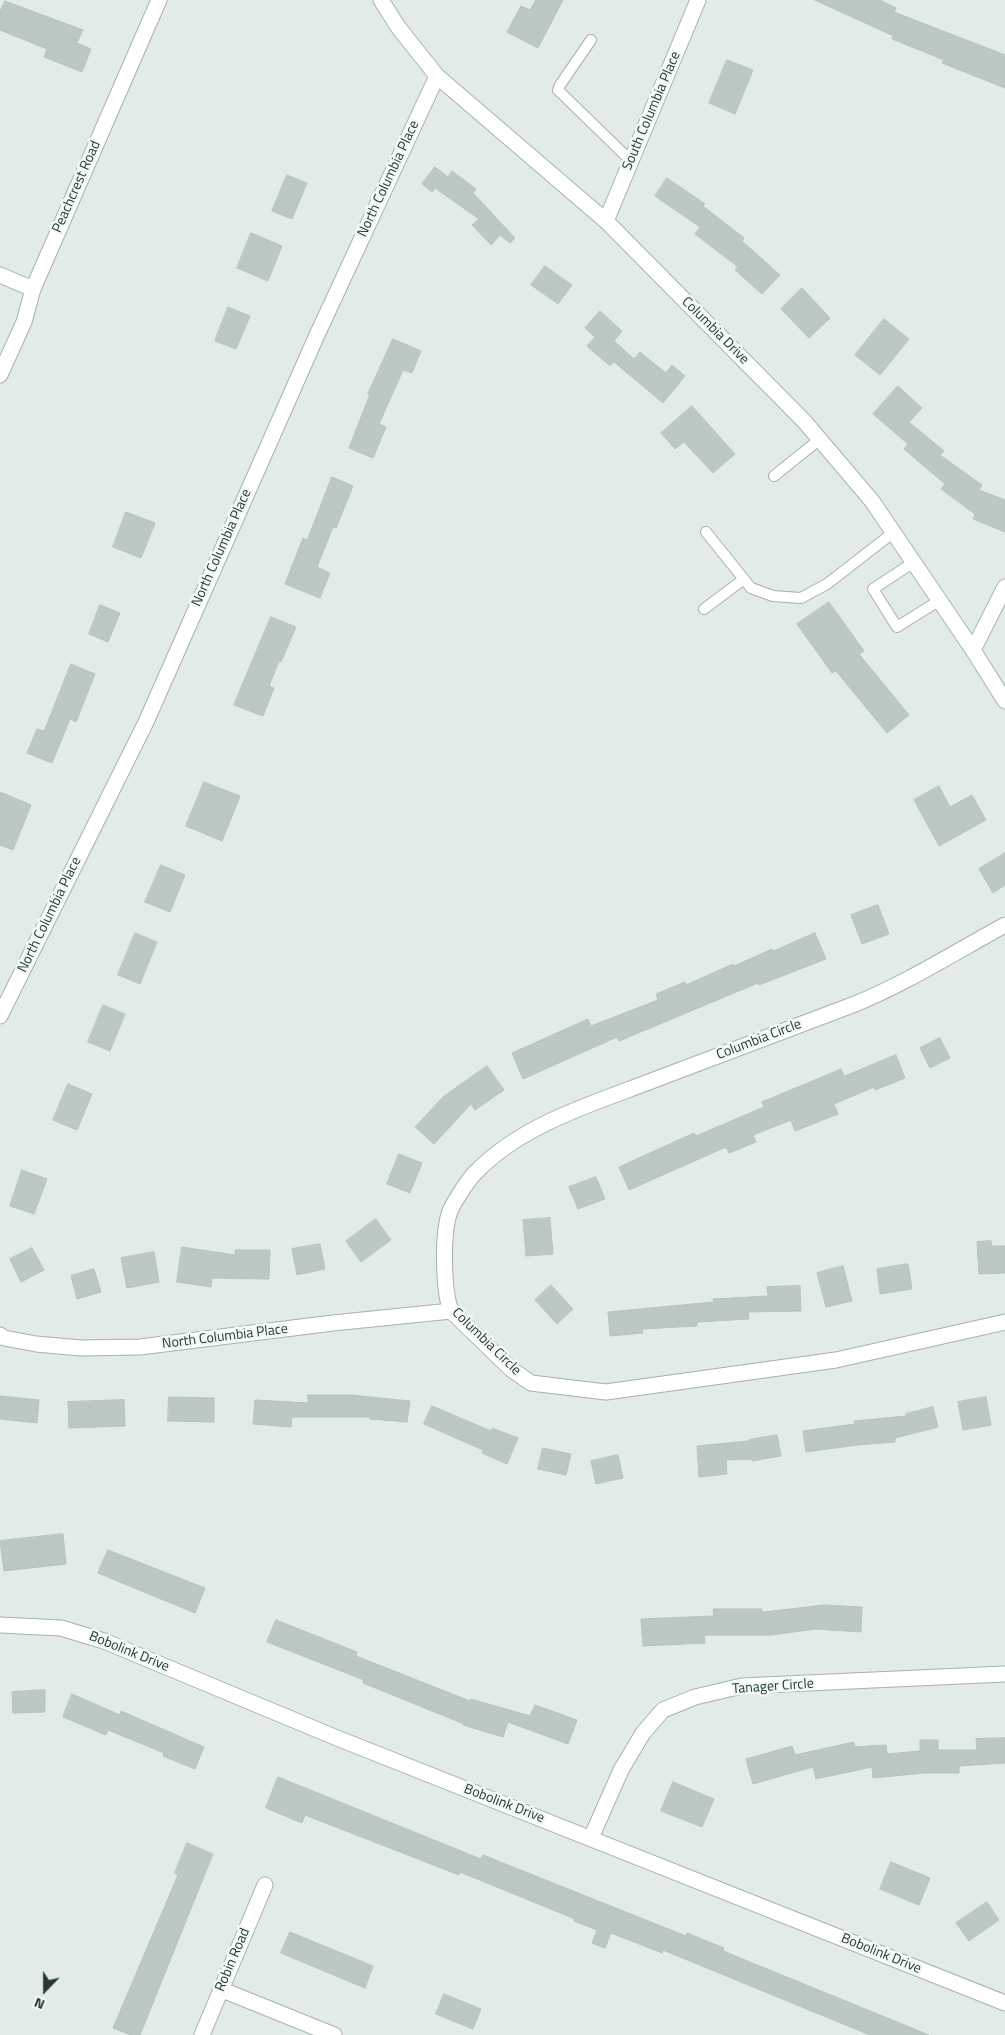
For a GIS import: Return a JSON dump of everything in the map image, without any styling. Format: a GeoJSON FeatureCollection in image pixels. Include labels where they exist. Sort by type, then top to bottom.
{"type":"FeatureCollection","features":[{"type":"Feature","properties":{"kind":"street","name":"Peachcrest Road"},"geometry":{"type":"LineString","coordinates":[[0,375],[24,322],[33,289],[158,0]]}},
{"type":"Feature","properties":{"kind":"street","name":"Columbia Drive"},"geometry":{"type":"LineString","coordinates":[[380,0],[398,27],[437,76],[606,221],[804,421],[872,501],[974,650],[1005,701]]}},
{"type":"Feature","properties":{"kind":"street","name":"South Columbia Place"},"geometry":{"type":"LineString","coordinates":[[606,221],[698,0]]}},
{"type":"Feature","properties":{"kind":"street","name":"North Columbia Place"},"geometry":{"type":"LineString","coordinates":[[0,1016],[146,722],[317,335],[437,76]]}},
{"type":"Feature","properties":{"kind":"street"},"geometry":{"type":"LineString","coordinates":[[0,275],[33,289]]}},
{"type":"Feature","properties":{"kind":"street"},"geometry":{"type":"LineString","coordinates":[[974,650],[1005,586]]}},
{"type":"Feature","properties":{"kind":"street","name":"Columbia Circle"},"geometry":{"type":"LineString","coordinates":[[1005,925],[928,968],[857,1003],[563,1115],[512,1142],[474,1174],[450,1211],[446,1238],[445,1277],[446,1299],[451,1311],[511,1369],[531,1383],[606,1392],[836,1360],[1005,1322]]}},
{"type":"Feature","properties":{"kind":"street","name":"North Columbia Place"},"geometry":{"type":"LineString","coordinates":[[0,1335],[4,1338],[36,1344],[81,1348],[140,1348],[332,1323],[451,1311]]}},
{"type":"Feature","properties":{"kind":"street","name":"Bobolink Drive"},"geometry":{"type":"LineString","coordinates":[[0,1625],[62,1628],[104,1641],[337,1738],[1005,2003]]}},
{"type":"Feature","properties":{"kind":"street","name":"Tanager Circle"},"geometry":{"type":"LineString","coordinates":[[591,1838],[621,1770],[643,1733],[663,1710],[671,1706],[695,1697],[742,1686],[1005,1674]]}},
{"type":"Feature","properties":{"kind":"street","name":"Robin Road"},"geometry":{"type":"LineString","coordinates":[[202,2035],[265,1885]]}},
{"type":"Feature","properties":{"kind":"street"},"geometry":{"type":"LineString","coordinates":[[220,1989],[334,2035]]}},
{"type":"Feature","properties":{"kind":"lane"},"geometry":{"type":"LineString","coordinates":[[591,40],[560,84],[558,90],[631,161]]}},
{"type":"Feature","properties":{"kind":"lane"},"geometry":{"type":"LineString","coordinates":[[774,476],[820,439]]}},
{"type":"Feature","properties":{"kind":"lane"},"geometry":{"type":"LineString","coordinates":[[706,532],[751,588],[774,596],[801,598],[827,584],[894,532]]}},
{"type":"Feature","properties":{"kind":"lane"},"geometry":{"type":"LineString","coordinates":[[914,562],[872,589],[897,627],[940,600]]}},
{"type":"Feature","properties":{"kind":"lane"},"geometry":{"type":"LineString","coordinates":[[704,609],[744,579]]}},
{"type":"Feature","properties":{"kind":"building"},"geometry":{"type":"Polygon","coordinates":[[[536,0],[563,0],[538,48],[507,32],[521,6],[530,10],[536,0]]]}},
{"type":"Feature","properties":{"kind":"building"},"geometry":{"type":"Polygon","coordinates":[[[815,0],[880,0],[896,8],[894,12],[1005,55],[1005,88],[942,63],[944,60],[892,39],[893,36],[815,0]]]}},
{"type":"Feature","properties":{"kind":"building"},"geometry":{"type":"Polygon","coordinates":[[[5,1],[83,30],[77,43],[91,49],[82,72],[44,57],[47,49],[0,30],[0,12],[5,1]]]}},
{"type":"Feature","properties":{"kind":"building"},"geometry":{"type":"Polygon","coordinates":[[[727,60],[753,70],[735,114],[709,103],[727,60]]]}},
{"type":"Feature","properties":{"kind":"building"},"geometry":{"type":"Polygon","coordinates":[[[435,167],[448,177],[452,171],[476,189],[473,193],[515,238],[510,243],[500,235],[491,245],[472,225],[479,219],[435,188],[432,192],[422,184],[435,167]]]}},
{"type":"Feature","properties":{"kind":"building"},"geometry":{"type":"Polygon","coordinates":[[[287,175],[307,183],[292,219],[272,211],[287,175]]]}},
{"type":"Feature","properties":{"kind":"building"},"geometry":{"type":"Polygon","coordinates":[[[667,178],[705,204],[703,206],[744,238],[742,241],[780,275],[762,294],[735,270],[738,267],[695,234],[700,227],[655,196],[667,178]]]}},
{"type":"Feature","properties":{"kind":"building"},"geometry":{"type":"Polygon","coordinates":[[[251,233],[282,246],[268,281],[237,268],[251,233]]]}},
{"type":"Feature","properties":{"kind":"building"},"geometry":{"type":"Polygon","coordinates":[[[545,266],[572,285],[558,304],[531,285],[545,266]]]}},
{"type":"Feature","properties":{"kind":"building"},"geometry":{"type":"Polygon","coordinates":[[[802,288],[830,318],[809,338],[781,309],[802,288]]]}},
{"type":"Feature","properties":{"kind":"building"},"geometry":{"type":"Polygon","coordinates":[[[228,307],[250,316],[236,349],[215,341],[228,307]]]}},
{"type":"Feature","properties":{"kind":"building"},"geometry":{"type":"Polygon","coordinates":[[[600,311],[622,331],[614,341],[634,359],[640,352],[666,373],[672,365],[685,376],[663,403],[614,362],[610,366],[587,346],[595,337],[585,328],[600,311]]]}},
{"type":"Feature","properties":{"kind":"building"},"geometry":{"type":"Polygon","coordinates":[[[884,319],[909,339],[880,375],[855,355],[884,319]]]}},
{"type":"Feature","properties":{"kind":"building"},"geometry":{"type":"Polygon","coordinates":[[[393,339],[421,351],[412,373],[403,370],[379,424],[386,427],[373,458],[349,448],[370,394],[368,394],[393,339]]]}},
{"type":"Feature","properties":{"kind":"building"},"geometry":{"type":"Polygon","coordinates":[[[898,386],[922,408],[909,422],[944,451],[940,455],[982,485],[979,490],[1005,500],[1005,532],[973,519],[975,514],[941,489],[945,484],[904,449],[908,444],[873,414],[898,386]]]}},
{"type":"Feature","properties":{"kind":"building"},"geometry":{"type":"Polygon","coordinates":[[[692,406],[735,454],[713,473],[684,442],[675,449],[661,433],[692,406]]]}},
{"type":"Feature","properties":{"kind":"building"},"geometry":{"type":"Polygon","coordinates":[[[332,477],[353,486],[336,528],[333,527],[317,567],[330,573],[320,598],[285,584],[303,538],[307,540],[332,477]]]}},
{"type":"Feature","properties":{"kind":"building"},"geometry":{"type":"Polygon","coordinates":[[[126,512],[155,523],[141,558],[113,547],[126,512]]]}},
{"type":"Feature","properties":{"kind":"building"},"geometry":{"type":"Polygon","coordinates":[[[829,602],[864,651],[859,654],[909,715],[887,733],[836,671],[832,673],[797,624],[829,602]]]}},
{"type":"Feature","properties":{"kind":"building"},"geometry":{"type":"Polygon","coordinates":[[[100,605],[120,613],[108,642],[89,634],[100,605]]]}},
{"type":"Feature","properties":{"kind":"building"},"geometry":{"type":"Polygon","coordinates":[[[271,617],[296,627],[269,686],[274,688],[263,716],[234,705],[271,617]]]}},
{"type":"Feature","properties":{"kind":"building"},"geometry":{"type":"Polygon","coordinates":[[[71,664],[95,674],[76,722],[70,719],[52,763],[27,753],[37,729],[44,731],[71,664]]]}},
{"type":"Feature","properties":{"kind":"building"},"geometry":{"type":"Polygon","coordinates":[[[204,782],[240,796],[222,841],[186,826],[204,782]]]}},
{"type":"Feature","properties":{"kind":"building"},"geometry":{"type":"Polygon","coordinates":[[[939,786],[950,807],[972,795],[986,820],[939,846],[914,800],[939,786]]]}},
{"type":"Feature","properties":{"kind":"building"},"geometry":{"type":"Polygon","coordinates":[[[0,792],[31,805],[13,850],[0,845],[0,792]]]}},
{"type":"Feature","properties":{"kind":"building"},"geometry":{"type":"Polygon","coordinates":[[[1005,853],[1005,885],[993,893],[979,869],[1005,853]]]}},
{"type":"Feature","properties":{"kind":"building"},"geometry":{"type":"Polygon","coordinates":[[[161,865],[185,875],[170,912],[145,902],[161,865]]]}},
{"type":"Feature","properties":{"kind":"building"},"geometry":{"type":"Polygon","coordinates":[[[878,905],[889,934],[862,944],[851,915],[878,905]]]}},
{"type":"Feature","properties":{"kind":"building"},"geometry":{"type":"Polygon","coordinates":[[[135,933],[157,942],[140,984],[118,975],[135,933]]]}},
{"type":"Feature","properties":{"kind":"building"},"geometry":{"type":"Polygon","coordinates":[[[815,933],[826,959],[759,985],[758,983],[619,1041],[617,1037],[523,1079],[512,1053],[588,1019],[591,1026],[658,1000],[656,994],[685,982],[686,985],[733,964],[734,966],[815,933]]]}},
{"type":"Feature","properties":{"kind":"building"},"geometry":{"type":"Polygon","coordinates":[[[103,1005],[125,1014],[110,1051],[88,1042],[103,1005]]]}},
{"type":"Feature","properties":{"kind":"building"},"geometry":{"type":"Polygon","coordinates":[[[940,1038],[950,1058],[930,1068],[920,1048],[940,1038]]]}},
{"type":"Feature","properties":{"kind":"building"},"geometry":{"type":"Polygon","coordinates":[[[896,1055],[905,1078],[875,1090],[874,1087],[834,1104],[838,1114],[795,1131],[791,1120],[753,1135],[756,1142],[729,1153],[726,1147],[629,1190],[619,1167],[694,1133],[696,1136],[764,1107],[762,1102],[841,1069],[844,1076],[896,1055]]]}},
{"type":"Feature","properties":{"kind":"building"},"geometry":{"type":"Polygon","coordinates":[[[487,1066],[504,1090],[475,1110],[471,1104],[434,1144],[415,1127],[443,1097],[487,1066]]]}},
{"type":"Feature","properties":{"kind":"building"},"geometry":{"type":"Polygon","coordinates":[[[68,1084],[92,1094],[77,1130],[53,1120],[68,1084]]]}},
{"type":"Feature","properties":{"kind":"building"},"geometry":{"type":"Polygon","coordinates":[[[399,1154],[422,1163],[410,1193],[387,1184],[399,1154]]]}},
{"type":"Feature","properties":{"kind":"building"},"geometry":{"type":"Polygon","coordinates":[[[22,1170],[47,1179],[34,1214],[10,1206],[22,1170]]]}},
{"type":"Feature","properties":{"kind":"building"},"geometry":{"type":"Polygon","coordinates":[[[596,1177],[605,1199],[578,1209],[569,1187],[596,1177]]]}},
{"type":"Feature","properties":{"kind":"building"},"geometry":{"type":"Polygon","coordinates":[[[550,1218],[553,1254],[526,1256],[523,1220],[550,1218]]]}},
{"type":"Feature","properties":{"kind":"building"},"geometry":{"type":"Polygon","coordinates":[[[376,1219],[391,1240],[361,1262],[346,1241],[376,1219]]]}},
{"type":"Feature","properties":{"kind":"building"},"geometry":{"type":"Polygon","coordinates":[[[991,1241],[992,1246],[1005,1246],[1005,1273],[979,1274],[977,1242],[991,1241]]]}},
{"type":"Feature","properties":{"kind":"building"},"geometry":{"type":"Polygon","coordinates":[[[320,1244],[325,1269],[297,1275],[292,1249],[320,1244]]]}},
{"type":"Feature","properties":{"kind":"building"},"geometry":{"type":"Polygon","coordinates":[[[182,1247],[235,1255],[235,1250],[270,1250],[269,1279],[212,1278],[211,1287],[177,1282],[182,1247]]]}},
{"type":"Feature","properties":{"kind":"building"},"geometry":{"type":"Polygon","coordinates":[[[32,1248],[44,1270],[21,1282],[10,1259],[32,1248]]]}},
{"type":"Feature","properties":{"kind":"building"},"geometry":{"type":"Polygon","coordinates":[[[154,1252],[159,1282],[127,1288],[121,1258],[154,1252]]]}},
{"type":"Feature","properties":{"kind":"building"},"geometry":{"type":"Polygon","coordinates":[[[908,1264],[912,1289],[880,1294],[877,1269],[908,1264]]]}},
{"type":"Feature","properties":{"kind":"building"},"geometry":{"type":"Polygon","coordinates":[[[843,1266],[852,1301],[826,1307],[817,1273],[843,1266]]]}},
{"type":"Feature","properties":{"kind":"building"},"geometry":{"type":"Polygon","coordinates":[[[94,1269],[101,1292],[77,1299],[71,1276],[94,1269]]]}},
{"type":"Feature","properties":{"kind":"building"},"geometry":{"type":"Polygon","coordinates":[[[551,1285],[573,1309],[557,1324],[535,1300],[551,1285]]]}},
{"type":"Feature","properties":{"kind":"building"},"geometry":{"type":"Polygon","coordinates":[[[800,1286],[801,1311],[748,1312],[749,1319],[697,1322],[697,1326],[642,1329],[643,1333],[610,1336],[608,1312],[714,1302],[713,1299],[768,1296],[767,1287],[800,1286]]]}},
{"type":"Feature","properties":{"kind":"building"},"geometry":{"type":"Polygon","coordinates":[[[308,1395],[351,1395],[410,1401],[407,1422],[370,1419],[370,1417],[292,1417],[291,1427],[253,1424],[255,1400],[308,1403],[308,1395]]]}},
{"type":"Feature","properties":{"kind":"building"},"geometry":{"type":"Polygon","coordinates":[[[1,1396],[39,1400],[37,1423],[0,1419],[1,1396]]]}},
{"type":"Feature","properties":{"kind":"building"},"geometry":{"type":"Polygon","coordinates":[[[169,1397],[214,1398],[214,1422],[168,1421],[169,1397]]]}},
{"type":"Feature","properties":{"kind":"building"},"geometry":{"type":"Polygon","coordinates":[[[986,1397],[991,1425],[963,1430],[958,1402],[986,1397]]]}},
{"type":"Feature","properties":{"kind":"building"},"geometry":{"type":"Polygon","coordinates":[[[124,1400],[125,1426],[69,1428],[68,1402],[124,1400]]]}},
{"type":"Feature","properties":{"kind":"building"},"geometry":{"type":"Polygon","coordinates":[[[432,1406],[491,1431],[492,1428],[518,1438],[507,1464],[482,1453],[483,1450],[424,1424],[432,1406]]]}},
{"type":"Feature","properties":{"kind":"building"},"geometry":{"type":"Polygon","coordinates":[[[933,1407],[938,1427],[895,1438],[895,1442],[806,1452],[803,1431],[855,1424],[854,1421],[906,1416],[906,1414],[933,1407]]]}},
{"type":"Feature","properties":{"kind":"building"},"geometry":{"type":"Polygon","coordinates":[[[777,1435],[781,1456],[752,1461],[752,1459],[726,1460],[727,1474],[699,1477],[697,1446],[749,1441],[777,1435]]]}},
{"type":"Feature","properties":{"kind":"building"},"geometry":{"type":"Polygon","coordinates":[[[543,1448],[571,1454],[566,1475],[538,1469],[543,1448]]]}},
{"type":"Feature","properties":{"kind":"building"},"geometry":{"type":"Polygon","coordinates":[[[618,1455],[623,1478],[596,1484],[591,1461],[618,1455]]]}},
{"type":"Feature","properties":{"kind":"building"},"geometry":{"type":"Polygon","coordinates":[[[63,1534],[66,1564],[4,1571],[0,1541],[63,1534]]]}},
{"type":"Feature","properties":{"kind":"building"},"geometry":{"type":"Polygon","coordinates":[[[108,1550],[205,1588],[195,1613],[98,1573],[108,1550]]]}},
{"type":"Feature","properties":{"kind":"building"},"geometry":{"type":"Polygon","coordinates":[[[824,1605],[862,1607],[861,1632],[816,1629],[771,1635],[704,1635],[705,1643],[643,1646],[641,1619],[714,1616],[713,1609],[762,1609],[762,1612],[824,1605]]]}},
{"type":"Feature","properties":{"kind":"building"},"geometry":{"type":"Polygon","coordinates":[[[276,1620],[357,1652],[356,1656],[470,1701],[471,1699],[530,1716],[535,1705],[577,1720],[568,1744],[508,1722],[503,1737],[463,1725],[363,1683],[364,1680],[267,1642],[276,1620]]]}},
{"type":"Feature","properties":{"kind":"building"},"geometry":{"type":"Polygon","coordinates":[[[45,1690],[45,1712],[13,1713],[12,1692],[45,1690]]]}},
{"type":"Feature","properties":{"kind":"building"},"geometry":{"type":"Polygon","coordinates":[[[72,1694],[120,1715],[121,1711],[204,1747],[195,1769],[163,1756],[164,1753],[108,1730],[106,1735],[63,1717],[72,1694]]]}},
{"type":"Feature","properties":{"kind":"building"},"geometry":{"type":"Polygon","coordinates":[[[1005,1738],[1005,1763],[959,1766],[959,1773],[924,1773],[873,1778],[872,1767],[816,1779],[813,1767],[753,1784],[746,1759],[792,1746],[795,1755],[854,1742],[855,1747],[886,1745],[887,1754],[920,1751],[920,1740],[938,1740],[938,1750],[977,1750],[976,1739],[1005,1738]]]}},
{"type":"Feature","properties":{"kind":"building"},"geometry":{"type":"Polygon","coordinates":[[[278,1777],[481,1859],[483,1855],[686,1936],[687,1933],[724,1948],[723,1951],[929,2035],[870,2035],[663,1950],[662,1953],[611,1933],[605,1948],[592,1943],[597,1930],[574,1921],[575,1919],[460,1872],[459,1875],[305,1815],[302,1823],[266,1808],[278,1777]]]}},
{"type":"Feature","properties":{"kind":"building"},"geometry":{"type":"Polygon","coordinates":[[[673,1782],[714,1799],[702,1827],[661,1811],[673,1782]]]}},
{"type":"Feature","properties":{"kind":"building"},"geometry":{"type":"Polygon","coordinates":[[[187,1843],[213,1854],[140,2035],[131,2035],[113,2028],[178,1875],[175,1873],[187,1843]]]}},
{"type":"Feature","properties":{"kind":"building"},"geometry":{"type":"Polygon","coordinates":[[[891,1862],[930,1878],[919,1905],[880,1889],[891,1862]]]}},
{"type":"Feature","properties":{"kind":"building"},"geometry":{"type":"Polygon","coordinates":[[[987,1902],[999,1920],[969,1941],[956,1923],[987,1902]]]}},
{"type":"Feature","properties":{"kind":"building"},"geometry":{"type":"Polygon","coordinates":[[[290,1932],[373,1966],[365,1988],[281,1953],[290,1932]]]}},
{"type":"Feature","properties":{"kind":"building"},"geometry":{"type":"Polygon","coordinates":[[[444,1994],[481,2009],[473,2029],[436,2014],[444,1994]]]}}]}
